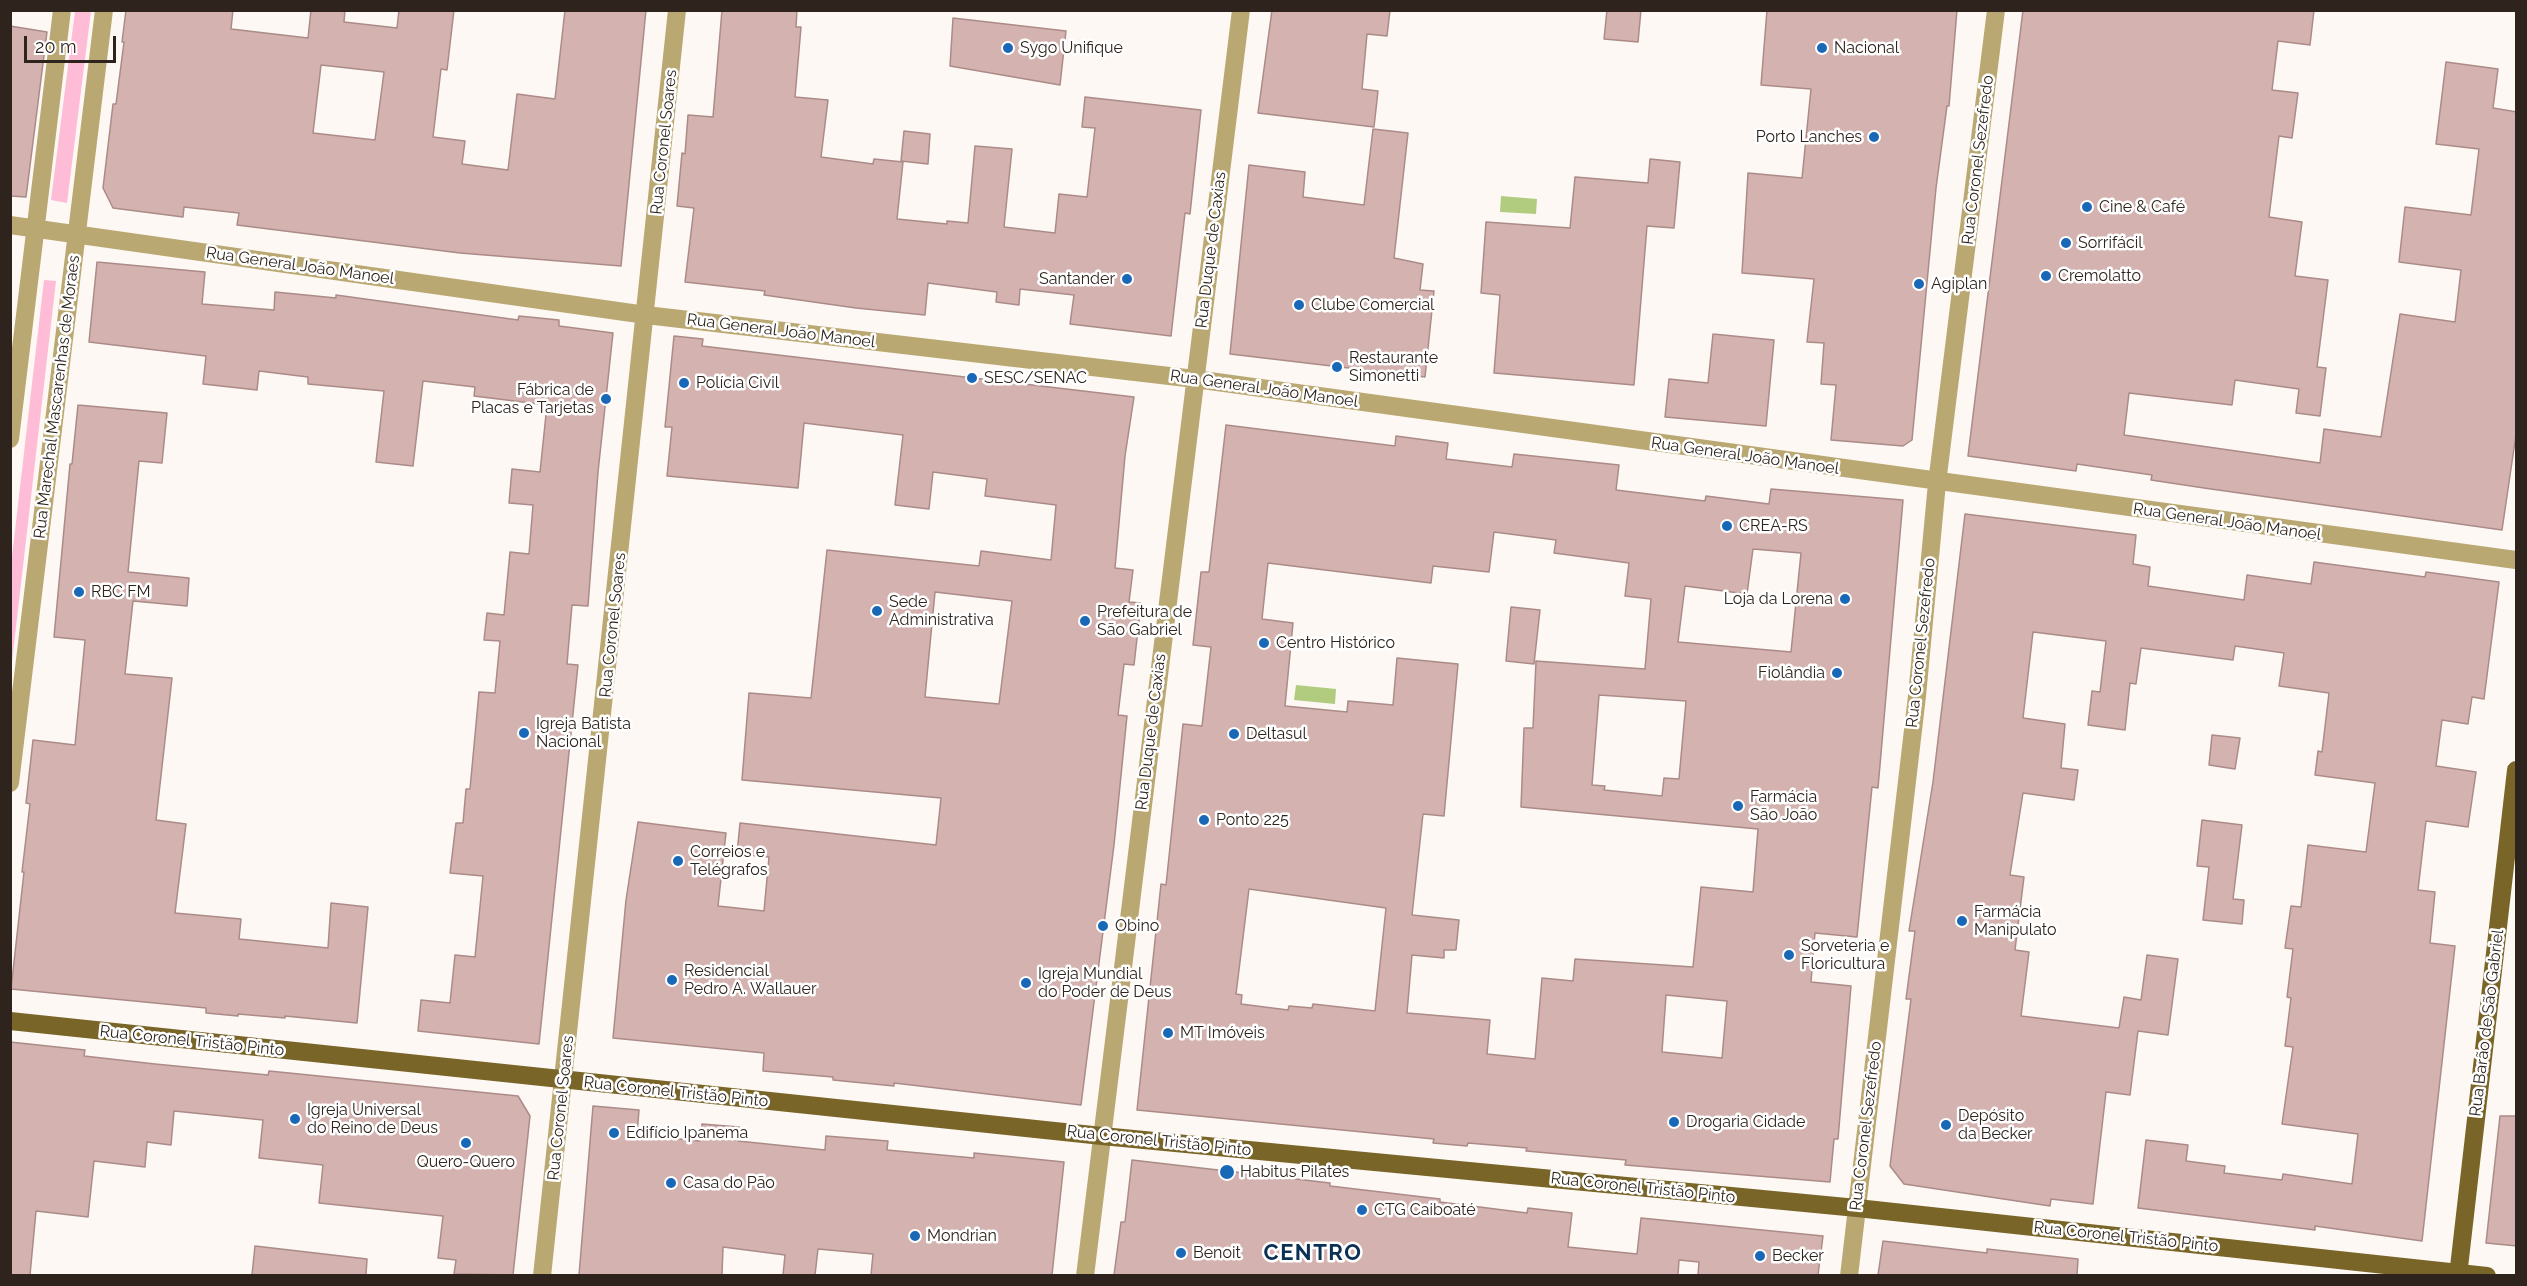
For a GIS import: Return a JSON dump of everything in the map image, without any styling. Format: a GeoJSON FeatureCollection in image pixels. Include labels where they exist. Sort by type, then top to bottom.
{"type":"FeatureCollection","features":[{"type":"Feature","properties":{"kind":"main road","name":"Rua Barão de São Gabriel"},"geometry":{"type":"LineString","coordinates":[[2458,1274],[2517,770]]}},
{"type":"Feature","properties":{"kind":"main road","name":"Rua Coronel Tristão Pinto"},"geometry":{"type":"LineString","coordinates":[[10,1021],[1102,1136],[1857,1209],[2458,1274],[2487,1275]]}},
{"type":"Feature","properties":{"kind":"street"},"geometry":{"type":"LineString","coordinates":[[10,439],[62,10]]}},
{"type":"Feature","properties":{"kind":"street","name":"Rua Marechal Mascarenhas de Moraes"},"geometry":{"type":"LineString","coordinates":[[10,783],[105,10]]}},
{"type":"Feature","properties":{"kind":"street","name":"Rua Coronel Soares"},"geometry":{"type":"LineString","coordinates":[[542,1275],[565,1080],[677,10]]}},
{"type":"Feature","properties":{"kind":"street","name":"Rua Duque de Caxias"},"geometry":{"type":"LineString","coordinates":[[1085,1275],[1241,10]]}},
{"type":"Feature","properties":{"kind":"street","name":"Rua Coronel Sezefredo"},"geometry":{"type":"LineString","coordinates":[[1849,1275],[1917,696],[1937,483],[1996,10]]}},
{"type":"Feature","properties":{"kind":"street","name":"Rua General João Manoel"},"geometry":{"type":"LineString","coordinates":[[10,225],[646,315],[1195,379],[1937,483],[2517,560]]}},
{"type":"Feature","properties":{"kind":"shaded area"},"geometry":{"type":"Polygon","coordinates":[[[75,11],[91,11],[67,203],[51,200],[75,11]]]}},
{"type":"Feature","properties":{"kind":"shaded area"},"geometry":{"type":"Polygon","coordinates":[[[1501,196],[1537,199],[1536,214],[1500,212],[1501,196]]]}},
{"type":"Feature","properties":{"kind":"shaded area"},"geometry":{"type":"Polygon","coordinates":[[[44,280],[56,281],[11,670],[11,565],[44,280]]]}},
{"type":"Feature","properties":{"kind":"shaded area"},"geometry":{"type":"Polygon","coordinates":[[[1296,685],[1336,689],[1335,704],[1294,700],[1296,685]]]}},
{"type":"Feature","properties":{"kind":"building"},"geometry":{"type":"Polygon","coordinates":[[[126,10],[233,10],[231,29],[308,38],[311,10],[345,10],[344,22],[397,28],[399,10],[454,10],[447,70],[441,69],[433,137],[465,141],[462,164],[508,170],[517,94],[555,99],[565,10],[646,10],[621,266],[460,253],[237,225],[239,213],[184,207],[183,217],[113,208],[103,188],[113,104],[116,104],[124,42],[122,42],[126,10]],[[321,65],[313,133],[375,140],[384,72],[321,65]]]}},
{"type":"Feature","properties":{"kind":"building"},"geometry":{"type":"Polygon","coordinates":[[[722,10],[797,10],[796,27],[801,27],[795,97],[828,100],[821,157],[873,164],[874,159],[903,162],[897,219],[947,224],[947,221],[968,223],[975,146],[1012,149],[1004,227],[1055,233],[1059,194],[1087,197],[1095,128],[1082,127],[1085,97],[1201,110],[1190,214],[1185,213],[1171,336],[1070,324],[1074,295],[1020,289],[1019,305],[996,302],[997,292],[928,283],[925,315],[856,308],[764,295],[765,291],[685,282],[694,208],[677,206],[682,153],[685,154],[688,115],[713,117],[722,10]]]}},
{"type":"Feature","properties":{"kind":"building"},"geometry":{"type":"Polygon","coordinates":[[[1272,10],[1390,10],[1387,36],[1367,34],[1362,89],[1378,91],[1374,127],[1258,113],[1272,10]]]}},
{"type":"Feature","properties":{"kind":"building"},"geometry":{"type":"Polygon","coordinates":[[[1607,10],[1641,10],[1638,42],[1604,39],[1607,10]]]}},
{"type":"Feature","properties":{"kind":"building"},"geometry":{"type":"Polygon","coordinates":[[[1767,10],[1957,10],[1949,106],[1947,106],[1936,188],[1912,440],[1903,446],[1831,440],[1836,385],[1821,384],[1824,343],[1807,342],[1814,279],[1742,273],[1748,173],[1802,178],[1811,89],[1761,85],[1767,10]]]}},
{"type":"Feature","properties":{"kind":"building"},"geometry":{"type":"Polygon","coordinates":[[[2023,10],[2314,10],[2310,45],[2278,41],[2272,90],[2298,93],[2292,138],[2279,136],[2269,217],[2302,222],[2295,276],[2328,280],[2317,367],[2326,368],[2320,416],[2296,413],[2299,389],[2235,380],[2232,405],[2129,393],[2124,435],[2320,463],[2324,429],[2381,437],[2400,314],[2455,322],[2461,270],[2399,262],[2405,207],[2471,215],[2479,149],[2436,144],[2446,62],[2498,69],[2493,108],[2517,112],[2517,428],[2502,530],[2151,480],[2152,475],[2077,464],[2076,471],[1968,456],[2023,10]]]}},
{"type":"Feature","properties":{"kind":"building","name":"Sygo Unifique"},"geometry":{"type":"Polygon","coordinates":[[[953,18],[1066,31],[1060,85],[950,66],[953,18]]]}},
{"type":"Feature","properties":{"kind":"building"},"geometry":{"type":"Polygon","coordinates":[[[10,26],[47,32],[26,197],[10,196],[10,26]]]}},
{"type":"Feature","properties":{"kind":"building"},"geometry":{"type":"Polygon","coordinates":[[[1373,129],[1408,133],[1394,258],[1423,264],[1420,290],[1434,291],[1425,377],[1230,354],[1249,165],[1305,172],[1303,197],[1364,205],[1373,129]]]}},
{"type":"Feature","properties":{"kind":"building"},"geometry":{"type":"Polygon","coordinates":[[[904,131],[930,134],[928,164],[901,161],[904,131]]]}},
{"type":"Feature","properties":{"kind":"building"},"geometry":{"type":"Polygon","coordinates":[[[1650,159],[1680,162],[1674,228],[1647,226],[1634,385],[1494,373],[1500,295],[1481,293],[1486,222],[1570,228],[1575,177],[1648,183],[1650,159]]]}},
{"type":"Feature","properties":{"kind":"building"},"geometry":{"type":"Polygon","coordinates":[[[97,262],[205,272],[202,304],[274,310],[275,292],[336,298],[336,295],[518,320],[519,316],[559,320],[559,326],[613,333],[598,472],[588,606],[572,605],[567,664],[578,665],[539,1044],[418,1031],[421,1000],[450,1003],[455,955],[475,957],[483,876],[450,873],[456,823],[463,823],[466,789],[470,789],[479,692],[495,693],[500,641],[484,640],[487,613],[504,615],[510,552],[529,554],[533,505],[509,503],[512,469],[540,472],[547,405],[474,396],[475,387],[423,381],[413,466],[376,462],[384,391],[308,384],[308,377],[259,371],[257,390],[203,384],[206,356],[89,342],[97,262]]]}},
{"type":"Feature","properties":{"kind":"building"},"geometry":{"type":"Polygon","coordinates":[[[1713,334],[1774,340],[1766,426],[1665,417],[1669,379],[1708,383],[1713,334]]]}},
{"type":"Feature","properties":{"kind":"building"},"geometry":{"type":"Polygon","coordinates":[[[674,336],[703,339],[702,346],[1134,397],[1125,456],[1115,568],[1133,570],[1129,602],[1141,603],[1134,665],[1124,664],[1118,715],[1127,716],[1114,845],[1081,1105],[894,1083],[894,1086],[833,1080],[833,1077],[763,1071],[764,1053],[613,1038],[626,900],[638,822],[726,833],[718,906],[764,911],[769,857],[737,854],[740,823],[936,845],[941,798],[742,780],[749,693],[811,698],[827,550],[979,566],[981,551],[1051,560],[1056,505],[985,496],[987,479],[933,472],[929,509],[895,505],[903,435],[804,423],[798,488],[667,476],[672,427],[665,427],[674,336]],[[935,592],[925,697],[999,704],[1012,601],[935,592]]]}},
{"type":"Feature","properties":{"kind":"building"},"geometry":{"type":"Polygon","coordinates":[[[78,405],[167,413],[162,463],[139,461],[128,572],[189,578],[187,606],[133,601],[125,674],[172,678],[156,820],[186,824],[175,913],[241,919],[239,939],[328,948],[331,903],[368,907],[357,1023],[285,1016],[285,1018],[206,1013],[206,1008],[11,989],[24,872],[22,872],[30,804],[26,803],[33,740],[75,745],[85,640],[54,637],[70,464],[72,464],[78,405]]]}},
{"type":"Feature","properties":{"kind":"building"},"geometry":{"type":"Polygon","coordinates":[[[1226,425],[1395,446],[1396,436],[1448,443],[1446,459],[1512,467],[1514,454],[1619,465],[1616,490],[1705,501],[1706,496],[1769,504],[1771,489],[1903,500],[1878,788],[1872,787],[1857,937],[1815,933],[1811,982],[1851,986],[1838,1139],[1834,1139],[1830,1182],[1625,1165],[1626,1160],[1526,1151],[1527,1148],[1468,1143],[1467,1146],[1433,1143],[1434,1139],[1137,1110],[1161,884],[1166,885],[1183,724],[1202,726],[1211,647],[1193,645],[1201,572],[1209,572],[1226,425]],[[1494,532],[1489,572],[1433,566],[1431,583],[1268,563],[1262,619],[1293,623],[1285,706],[1347,712],[1348,701],[1393,705],[1397,658],[1458,664],[1444,816],[1423,814],[1412,915],[1459,920],[1456,950],[1444,950],[1444,958],[1412,955],[1407,1013],[1490,1020],[1487,1054],[1535,1059],[1542,978],[1573,981],[1575,959],[1693,967],[1701,887],[1753,892],[1758,829],[1521,807],[1524,728],[1533,728],[1536,661],[1645,669],[1651,599],[1625,596],[1629,563],[1554,553],[1556,540],[1494,532]],[[1753,549],[1747,594],[1685,586],[1678,642],[1791,652],[1801,553],[1753,549]],[[1599,695],[1592,785],[1605,786],[1604,790],[1662,796],[1664,778],[1679,779],[1686,701],[1599,695]],[[1249,889],[1236,994],[1242,995],[1241,1004],[1288,1010],[1289,1006],[1312,1008],[1313,1004],[1375,1011],[1386,908],[1249,889]],[[1666,995],[1662,1052],[1722,1058],[1727,1001],[1666,995]]]}},
{"type":"Feature","properties":{"kind":"building"},"geometry":{"type":"Polygon","coordinates":[[[1965,514],[2136,535],[2133,564],[2150,567],[2148,586],[2244,600],[2247,575],[2311,584],[2314,562],[2425,577],[2426,572],[2499,582],[2484,699],[2472,697],[2468,724],[2442,720],[2436,766],[2476,772],[2468,827],[2426,821],[2418,890],[2435,892],[2430,943],[2455,946],[2422,1241],[2315,1226],[2315,1230],[2138,1208],[2146,1140],[2188,1145],[2186,1161],[2225,1166],[2224,1173],[2282,1180],[2283,1174],[2352,1184],[2358,1134],[2282,1124],[2293,1047],[2285,1046],[2291,998],[2287,997],[2293,949],[2285,948],[2291,906],[2301,907],[2308,845],[2366,852],[2375,783],[2315,775],[2318,751],[2322,752],[2329,693],[2279,686],[2284,653],[2235,646],[2233,660],[2141,648],[2136,684],[2130,683],[2125,730],[2088,725],[2092,691],[2100,692],[2106,641],[2033,632],[2023,718],[2065,724],[2061,768],[2078,770],[2074,800],[2023,793],[2010,875],[2024,877],[2015,950],[2029,952],[2021,1016],[2119,1028],[2124,997],[2141,1000],[2147,955],[2178,959],[2168,1035],[2138,1031],[2130,1095],[2106,1092],[2093,1204],[2051,1199],[2050,1206],[1904,1184],[1890,1166],[1911,999],[1906,999],[1915,931],[1909,931],[1933,782],[1965,514]]]}},
{"type":"Feature","properties":{"kind":"building"},"geometry":{"type":"Polygon","coordinates":[[[1511,607],[1540,610],[1534,664],[1506,661],[1511,607]]]}},
{"type":"Feature","properties":{"kind":"building"},"geometry":{"type":"Polygon","coordinates":[[[2212,735],[2240,738],[2235,769],[2209,765],[2212,735]]]}},
{"type":"Feature","properties":{"kind":"building"},"geometry":{"type":"Polygon","coordinates":[[[2202,820],[2242,825],[2233,899],[2244,900],[2242,924],[2203,920],[2209,867],[2197,866],[2202,820]]]}},
{"type":"Feature","properties":{"kind":"building"},"geometry":{"type":"Polygon","coordinates":[[[10,1042],[85,1050],[84,1056],[155,1064],[268,1075],[269,1071],[518,1096],[530,1116],[513,1275],[454,1274],[456,1260],[438,1258],[443,1216],[319,1203],[323,1165],[259,1158],[263,1120],[174,1111],[171,1145],[147,1142],[145,1167],[94,1161],[88,1217],[36,1211],[30,1275],[10,1275],[10,1042]]]}},
{"type":"Feature","properties":{"kind":"building"},"geometry":{"type":"Polygon","coordinates":[[[593,1106],[639,1110],[637,1135],[700,1141],[702,1124],[739,1127],[738,1141],[825,1150],[826,1136],[888,1141],[887,1150],[974,1158],[974,1153],[1064,1162],[1052,1275],[871,1275],[873,1254],[818,1249],[815,1275],[783,1275],[785,1255],[723,1247],[722,1275],[579,1275],[593,1106]]]}},
{"type":"Feature","properties":{"kind":"building"},"geometry":{"type":"Polygon","coordinates":[[[2500,1116],[2517,1116],[2517,1246],[2486,1243],[2500,1116]]]}},
{"type":"Feature","properties":{"kind":"building"},"geometry":{"type":"Polygon","coordinates":[[[1132,1160],[1330,1183],[1330,1186],[1440,1199],[1440,1202],[1527,1213],[1528,1208],[1572,1213],[1568,1247],[1637,1254],[1641,1218],[1823,1236],[1818,1275],[1698,1275],[1699,1262],[1679,1260],[1678,1275],[1114,1275],[1121,1222],[1125,1222],[1132,1160]]]}},
{"type":"Feature","properties":{"kind":"building"},"geometry":{"type":"Polygon","coordinates":[[[1883,1241],[1987,1253],[1987,1249],[2078,1259],[2077,1275],[1878,1275],[1883,1241]]]}},
{"type":"Feature","properties":{"kind":"building"},"geometry":{"type":"Polygon","coordinates":[[[255,1246],[367,1259],[366,1275],[252,1275],[255,1246]]]}},
{"type":"Feature","properties":{"kind":"place","name":"Sygo Unifique"},"geometry":{"type":"Point","coordinates":[1008,48]}},
{"type":"Feature","properties":{"kind":"place","name":"Nacional"},"geometry":{"type":"Point","coordinates":[1822,48]}},
{"type":"Feature","properties":{"kind":"place","name":"Porto Lanches"},"geometry":{"type":"Point","coordinates":[1874,137]}},
{"type":"Feature","properties":{"kind":"place","name":"Cine & Café"},"geometry":{"type":"Point","coordinates":[2087,207]}},
{"type":"Feature","properties":{"kind":"place","name":"Sorrifácil"},"geometry":{"type":"Point","coordinates":[2066,243]}},
{"type":"Feature","properties":{"kind":"place","name":"Cremolatto"},"geometry":{"type":"Point","coordinates":[2046,276]}},
{"type":"Feature","properties":{"kind":"place","name":"Santander"},"geometry":{"type":"Point","coordinates":[1127,279]}},
{"type":"Feature","properties":{"kind":"place","name":"Agiplan"},"geometry":{"type":"Point","coordinates":[1919,284]}},
{"type":"Feature","properties":{"kind":"place","name":"Clube Comercial"},"geometry":{"type":"Point","coordinates":[1299,305]}},
{"type":"Feature","properties":{"kind":"place","name":"Restaurante Simonetti"},"geometry":{"type":"Point","coordinates":[1337,367]}},
{"type":"Feature","properties":{"kind":"place","name":"SESC/SENAC"},"geometry":{"type":"Point","coordinates":[972,378]}},
{"type":"Feature","properties":{"kind":"place","name":"Polícia Civil"},"geometry":{"type":"Point","coordinates":[684,383]}},
{"type":"Feature","properties":{"kind":"place","name":"Fábrica de Placas e Tarjetas"},"geometry":{"type":"Point","coordinates":[606,399]}},
{"type":"Feature","properties":{"kind":"place","name":"CREA-RS"},"geometry":{"type":"Point","coordinates":[1727,526]}},
{"type":"Feature","properties":{"kind":"place","name":"RBC FM"},"geometry":{"type":"Point","coordinates":[79,592]}},
{"type":"Feature","properties":{"kind":"place","name":"Loja da Lorena"},"geometry":{"type":"Point","coordinates":[1845,599]}},
{"type":"Feature","properties":{"kind":"place","name":"Sede Administrativa"},"geometry":{"type":"Point","coordinates":[877,611]}},
{"type":"Feature","properties":{"kind":"place","name":"Prefeitura de São Gabriel"},"geometry":{"type":"Point","coordinates":[1085,621]}},
{"type":"Feature","properties":{"kind":"place","name":"Centro Histórico"},"geometry":{"type":"Point","coordinates":[1264,643]}},
{"type":"Feature","properties":{"kind":"place","name":"Fiolândia"},"geometry":{"type":"Point","coordinates":[1837,673]}},
{"type":"Feature","properties":{"kind":"place","name":"Igreja Batista Nacional"},"geometry":{"type":"Point","coordinates":[524,733]}},
{"type":"Feature","properties":{"kind":"place","name":"Deltasul"},"geometry":{"type":"Point","coordinates":[1234,734]}},
{"type":"Feature","properties":{"kind":"place","name":"Farmácia São João"},"geometry":{"type":"Point","coordinates":[1738,806]}},
{"type":"Feature","properties":{"kind":"place","name":"Ponto 225"},"geometry":{"type":"Point","coordinates":[1204,820]}},
{"type":"Feature","properties":{"kind":"place","name":"Correios e Telégrafos"},"geometry":{"type":"Point","coordinates":[678,861]}},
{"type":"Feature","properties":{"kind":"place","name":"Farmácia Manipulato"},"geometry":{"type":"Point","coordinates":[1962,921]}},
{"type":"Feature","properties":{"kind":"place","name":"Obino"},"geometry":{"type":"Point","coordinates":[1103,926]}},
{"type":"Feature","properties":{"kind":"place","name":"Sorveteria e Floricultura"},"geometry":{"type":"Point","coordinates":[1789,955]}},
{"type":"Feature","properties":{"kind":"place","name":"Residencial Pedro A. Wallauer"},"geometry":{"type":"Point","coordinates":[672,980]}},
{"type":"Feature","properties":{"kind":"place","name":"Igreja Mundial do Poder de Deus"},"geometry":{"type":"Point","coordinates":[1026,983]}},
{"type":"Feature","properties":{"kind":"place","name":"MT Imóveis"},"geometry":{"type":"Point","coordinates":[1168,1033]}},
{"type":"Feature","properties":{"kind":"place","name":"Igreja Universal do Reino de Deus"},"geometry":{"type":"Point","coordinates":[295,1119]}},
{"type":"Feature","properties":{"kind":"place","name":"Drogaria Cidade"},"geometry":{"type":"Point","coordinates":[1674,1122]}},
{"type":"Feature","properties":{"kind":"place","name":"Depósito da Becker"},"geometry":{"type":"Point","coordinates":[1946,1125]}},
{"type":"Feature","properties":{"kind":"place","name":"Edifício Ipanema"},"geometry":{"type":"Point","coordinates":[614,1133]}},
{"type":"Feature","properties":{"kind":"place","name":"Quero-Quero"},"geometry":{"type":"Point","coordinates":[466,1143]}},
{"type":"Feature","properties":{"kind":"place","name":"Habitus Pilates"},"geometry":{"type":"Point","coordinates":[1227,1172]}},
{"type":"Feature","properties":{"kind":"place","name":"Casa do Pão"},"geometry":{"type":"Point","coordinates":[671,1183]}},
{"type":"Feature","properties":{"kind":"place","name":"CTG Caiboaté"},"geometry":{"type":"Point","coordinates":[1362,1210]}},
{"type":"Feature","properties":{"kind":"place","name":"Mondrian"},"geometry":{"type":"Point","coordinates":[915,1236]}},
{"type":"Feature","properties":{"kind":"place","name":"Benoit"},"geometry":{"type":"Point","coordinates":[1181,1253]}},
{"type":"Feature","properties":{"kind":"place","name":"Becker"},"geometry":{"type":"Point","coordinates":[1760,1256]}},
{"type":"Feature","properties":{"kind":"district","name":"CENTRO"},"geometry":{"type":"Point","coordinates":[1313,1253]}}]}
